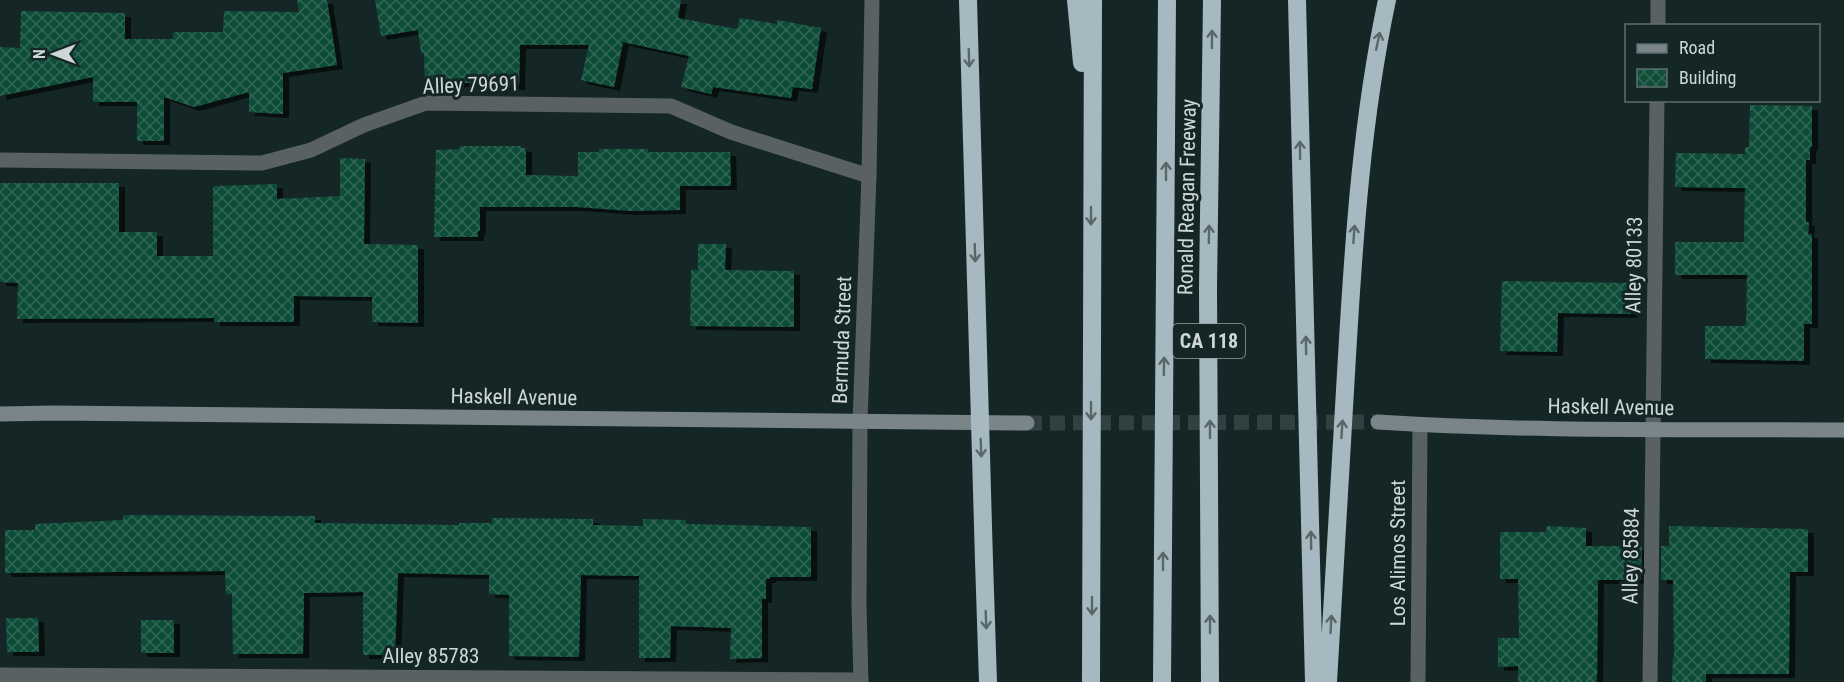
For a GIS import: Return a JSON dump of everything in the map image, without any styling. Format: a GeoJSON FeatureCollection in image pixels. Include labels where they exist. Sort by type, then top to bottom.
{"type":"FeatureCollection","features":[{"type":"Feature","properties":{"kind":"highway"},"geometry":{"type":"LineString","coordinates":[[968,0],[988,682]]}},
{"type":"Feature","properties":{"kind":"highway"},"geometry":{"type":"LineString","coordinates":[[1076,0],[1091,157]]}},
{"type":"Feature","properties":{"kind":"highway"},"geometry":{"type":"LineString","coordinates":[[1091,682],[1093,0]]}},
{"type":"Feature","properties":{"kind":"highway","name":"CA 118"},"geometry":{"type":"LineString","coordinates":[[1162,682],[1167,0]]}},
{"type":"Feature","properties":{"kind":"highway","name":"Ronald Reagan Freeway"},"geometry":{"type":"LineString","coordinates":[[1210,682],[1208,288],[1212,0]]}},
{"type":"Feature","properties":{"kind":"highway"},"geometry":{"type":"LineString","coordinates":[[1297,0],[1314,682]]}},
{"type":"Feature","properties":{"kind":"highway"},"geometry":{"type":"LineString","coordinates":[[1328,682],[1355,219],[1372,80],[1387,0]]}},
{"type":"Feature","properties":{"kind":"main road","name":"Haskell Avenue"},"geometry":{"type":"LineString","coordinates":[[0,414],[1027,423]]}},
{"type":"Feature","properties":{"kind":"main road","name":"Haskell Avenue"},"geometry":{"type":"LineString","coordinates":[[1378,422],[1653,430],[1844,429]]}},
{"type":"Feature","properties":{"kind":"street","name":"Bermuda Street"},"geometry":{"type":"LineString","coordinates":[[861,681],[860,422],[869,176],[872,0]]}},
{"type":"Feature","properties":{"kind":"street"},"geometry":{"type":"LineString","coordinates":[[1658,0],[1658,24]]}},
{"type":"Feature","properties":{"kind":"street","name":"Alley 80133"},"geometry":{"type":"LineString","coordinates":[[1653,430],[1657,102]]}},
{"type":"Feature","properties":{"kind":"street","name":"Alley 79691"},"geometry":{"type":"LineString","coordinates":[[0,160],[262,163],[311,150],[364,125],[426,103],[671,106],[731,132],[869,176]]}},
{"type":"Feature","properties":{"kind":"street","name":"Los Alimos Street"},"geometry":{"type":"LineString","coordinates":[[1418,682],[1420,425]]}},
{"type":"Feature","properties":{"kind":"street","name":"Alley 85884"},"geometry":{"type":"LineString","coordinates":[[1650,682],[1653,430]]}},
{"type":"Feature","properties":{"kind":"street","name":"Alley 85783"},"geometry":{"type":"LineString","coordinates":[[0,675],[861,681]]}},
{"type":"Feature","properties":{"kind":"building"},"geometry":{"type":"Polygon","coordinates":[[[297,0],[327,0],[337,65],[283,73],[283,114],[249,112],[249,92],[194,107],[164,97],[164,141],[137,141],[137,102],[93,102],[93,77],[0,96],[0,47],[20,48],[21,11],[125,13],[125,39],[173,39],[173,32],[223,32],[224,11],[299,12],[297,0]]]}},
{"type":"Feature","properties":{"kind":"building"},"geometry":{"type":"Polygon","coordinates":[[[375,0],[681,0],[678,18],[737,29],[740,18],[777,24],[777,20],[821,28],[812,89],[793,87],[791,98],[713,87],[711,94],[681,87],[689,56],[623,42],[614,87],[581,80],[589,45],[520,45],[519,86],[486,85],[486,82],[425,85],[424,53],[421,53],[418,30],[381,36],[375,0]]]}},
{"type":"Feature","properties":{"kind":"building"},"geometry":{"type":"Polygon","coordinates":[[[1750,105],[1812,106],[1812,147],[1810,147],[1810,160],[1806,160],[1806,222],[1809,222],[1808,234],[1812,234],[1812,324],[1804,324],[1804,361],[1705,359],[1705,326],[1744,326],[1746,324],[1747,275],[1675,275],[1675,242],[1744,242],[1745,188],[1675,187],[1676,153],[1745,154],[1745,147],[1749,147],[1750,105]]]}},
{"type":"Feature","properties":{"kind":"building"},"geometry":{"type":"Polygon","coordinates":[[[460,146],[521,146],[521,148],[526,148],[526,175],[578,176],[578,152],[599,152],[599,149],[648,149],[648,152],[730,152],[731,186],[680,186],[680,210],[480,207],[478,237],[434,237],[436,150],[460,149],[460,146]]]}},
{"type":"Feature","properties":{"kind":"building"},"geometry":{"type":"Polygon","coordinates":[[[340,158],[365,159],[364,244],[418,245],[418,323],[372,322],[372,297],[294,296],[294,322],[214,322],[214,318],[17,319],[18,283],[0,282],[0,183],[119,183],[119,232],[157,232],[157,256],[213,256],[213,186],[277,184],[277,199],[340,196],[340,158]]]}},
{"type":"Feature","properties":{"kind":"building"},"geometry":{"type":"Polygon","coordinates":[[[698,244],[726,244],[725,270],[794,271],[794,327],[690,326],[691,270],[698,270],[698,244]]]}},
{"type":"Feature","properties":{"kind":"building"},"geometry":{"type":"Polygon","coordinates":[[[1502,281],[1632,283],[1631,314],[1558,313],[1557,352],[1500,351],[1502,281]]]}},
{"type":"Feature","properties":{"kind":"building"},"geometry":{"type":"Polygon","coordinates":[[[123,515],[315,516],[315,523],[459,525],[459,523],[492,523],[492,518],[593,519],[593,525],[643,526],[643,519],[686,520],[686,524],[811,527],[811,577],[770,577],[766,579],[766,599],[762,599],[762,658],[730,659],[731,628],[671,626],[670,658],[639,658],[639,576],[581,575],[579,657],[509,656],[509,595],[489,594],[489,575],[398,573],[395,655],[363,655],[363,592],[304,593],[303,654],[233,654],[232,594],[226,594],[225,571],[5,573],[5,530],[35,530],[35,524],[123,520],[123,515]]]}},
{"type":"Feature","properties":{"kind":"building"},"geometry":{"type":"Polygon","coordinates":[[[1547,526],[1586,528],[1586,546],[1642,546],[1641,580],[1598,580],[1597,682],[1518,682],[1518,666],[1498,667],[1498,638],[1519,638],[1518,579],[1500,579],[1500,532],[1546,532],[1547,526]]]}},
{"type":"Feature","properties":{"kind":"building"},"geometry":{"type":"Polygon","coordinates":[[[1669,526],[1808,529],[1808,572],[1790,572],[1789,674],[1706,674],[1706,682],[1672,682],[1673,580],[1661,580],[1661,546],[1669,546],[1669,526]]]}},
{"type":"Feature","properties":{"kind":"building"},"geometry":{"type":"Polygon","coordinates":[[[6,618],[38,618],[39,652],[7,652],[6,618]]]}},
{"type":"Feature","properties":{"kind":"building"},"geometry":{"type":"Polygon","coordinates":[[[141,620],[174,620],[174,653],[141,653],[141,620]]]}},
{"type":"Feature","properties":{"kind":"tunnel"},"geometry":{"type":"LineString","coordinates":[[1027,423],[1378,422]]}}]}
